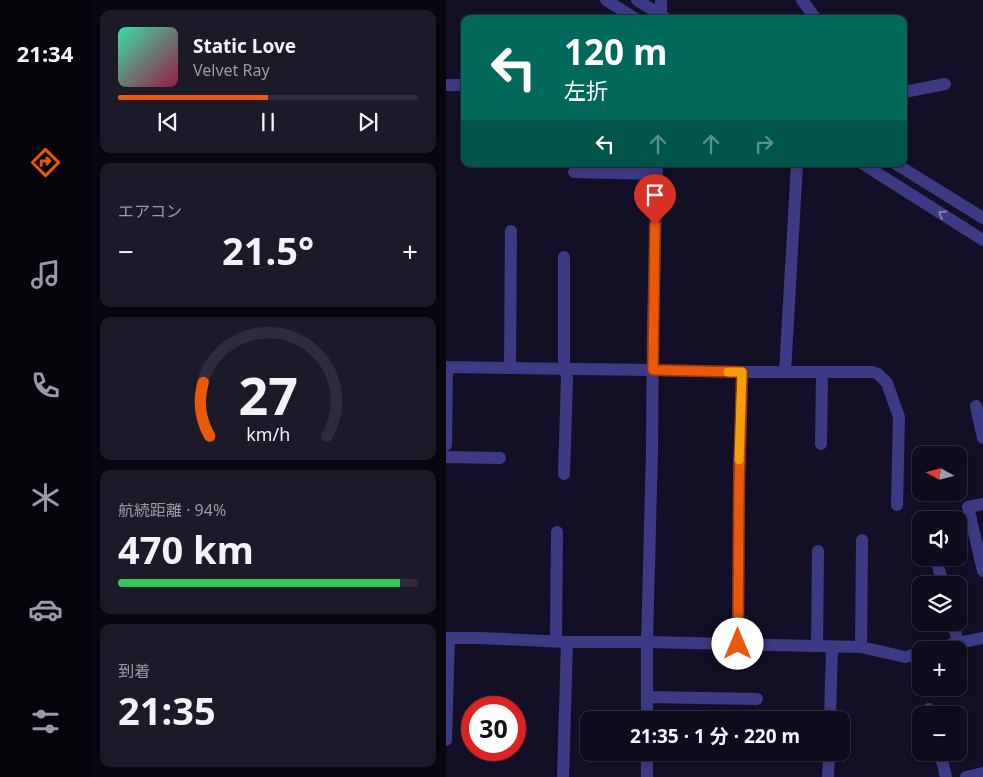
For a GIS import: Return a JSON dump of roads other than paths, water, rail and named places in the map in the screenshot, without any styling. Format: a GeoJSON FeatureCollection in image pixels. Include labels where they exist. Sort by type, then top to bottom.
{"type":"FeatureCollection","features":[{"type":"Feature","properties":{"kind":"street"},"geometry":{"type":"LineString","coordinates":[[606,0],[630,15]]}},
{"type":"Feature","properties":{"kind":"street"},"geometry":{"type":"LineString","coordinates":[[637,0],[660,15]]}},
{"type":"Feature","properties":{"kind":"street"},"geometry":{"type":"LineString","coordinates":[[662,0],[663,15]]}},
{"type":"Feature","properties":{"kind":"street"},"geometry":{"type":"LineString","coordinates":[[802,0],[813,15]]}},
{"type":"Feature","properties":{"kind":"street"},"geometry":{"type":"LineString","coordinates":[[907,91],[945,84]]}},
{"type":"Feature","properties":{"kind":"street"},"geometry":{"type":"LineString","coordinates":[[446,85],[461,85]]}},
{"type":"Feature","properties":{"kind":"street"},"geometry":{"type":"LineString","coordinates":[[785,372],[797,167]]}},
{"type":"Feature","properties":{"kind":"street"},"geometry":{"type":"LineString","coordinates":[[868,167],[983,240]]}},
{"type":"Feature","properties":{"kind":"street"},"geometry":{"type":"LineString","coordinates":[[901,167],[983,218]]}},
{"type":"Feature","properties":{"kind":"street"},"geometry":{"type":"LineString","coordinates":[[574,172],[657,169],[647,711]]}},
{"type":"Feature","properties":{"kind":"street"},"geometry":{"type":"LineString","coordinates":[[510,368],[511,231]]}},
{"type":"Feature","properties":{"kind":"street"},"geometry":{"type":"LineString","coordinates":[[564,257],[564,361],[567,378],[564,474]]}},
{"type":"Feature","properties":{"kind":"street"},"geometry":{"type":"LineString","coordinates":[[446,445],[446,367],[742,372],[873,372],[888,383],[899,417],[897,505]]}},
{"type":"Feature","properties":{"kind":"street"},"geometry":{"type":"LineString","coordinates":[[738,644],[742,372]]}},
{"type":"Feature","properties":{"kind":"street"},"geometry":{"type":"LineString","coordinates":[[822,372],[822,444]]}},
{"type":"Feature","properties":{"kind":"street"},"geometry":{"type":"LineString","coordinates":[[976,406],[983,438]]}},
{"type":"Feature","properties":{"kind":"street"},"geometry":{"type":"LineString","coordinates":[[446,457],[500,458]]}},
{"type":"Feature","properties":{"kind":"street"},"geometry":{"type":"LineString","coordinates":[[983,504],[968,507],[983,571]]}},
{"type":"Feature","properties":{"kind":"street"},"geometry":{"type":"LineString","coordinates":[[557,532],[562,642],[563,777]]}},
{"type":"Feature","properties":{"kind":"street"},"geometry":{"type":"LineString","coordinates":[[861,647],[862,540]]}},
{"type":"Feature","properties":{"kind":"street"},"geometry":{"type":"LineString","coordinates":[[817,646],[818,551]]}},
{"type":"Feature","properties":{"kind":"street"},"geometry":{"type":"LineString","coordinates":[[446,740],[448,638],[562,642],[861,647],[904,657],[912,655]]}},
{"type":"Feature","properties":{"kind":"street"},"geometry":{"type":"LineString","coordinates":[[967,641],[983,638]]}},
{"type":"Feature","properties":{"kind":"street"},"geometry":{"type":"LineString","coordinates":[[830,711],[832,647]]}},
{"type":"Feature","properties":{"kind":"street"},"geometry":{"type":"LineString","coordinates":[[647,697],[757,699]]}},
{"type":"Feature","properties":{"kind":"street"},"geometry":{"type":"LineString","coordinates":[[647,761],[647,777]]}},
{"type":"Feature","properties":{"kind":"street"},"geometry":{"type":"LineString","coordinates":[[828,761],[828,777]]}},
{"type":"Feature","properties":{"kind":"street"},"geometry":{"type":"LineString","coordinates":[[942,761],[946,777]]}},
{"type":"Feature","properties":{"kind":"street"},"geometry":{"type":"LineString","coordinates":[[966,777],[983,773]]}}]}
